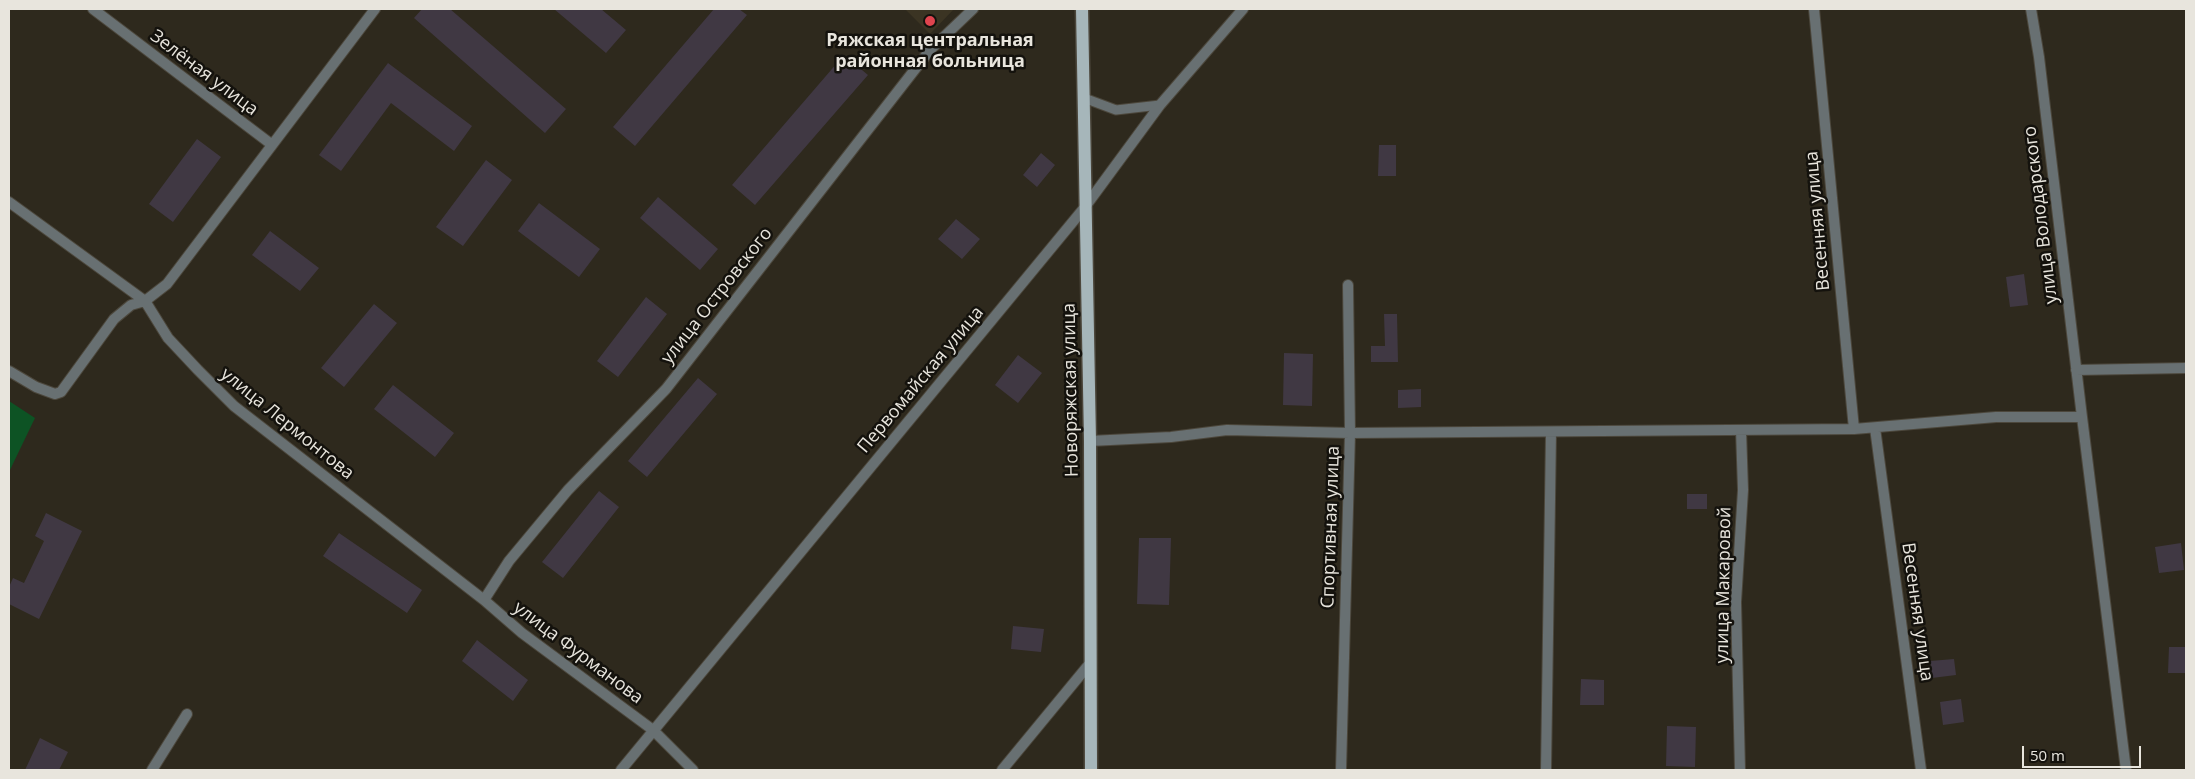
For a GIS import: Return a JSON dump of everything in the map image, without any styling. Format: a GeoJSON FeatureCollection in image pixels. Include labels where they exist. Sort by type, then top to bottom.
{"type":"FeatureCollection","features":[{"type":"Feature","properties":{"kind":"main road","name":"Новоряжская улица"},"geometry":{"type":"LineString","coordinates":[[1082,9],[1090,440],[1090,770]]}},
{"type":"Feature","properties":{"kind":"street","name":"Зелёная улица"},"geometry":{"type":"LineString","coordinates":[[93,9],[271,144]]}},
{"type":"Feature","properties":{"kind":"street"},"geometry":{"type":"LineString","coordinates":[[9,371],[36,387],[55,394],[61,392],[114,320],[131,305],[145,301],[167,284],[374,9]]}},
{"type":"Feature","properties":{"kind":"street","name":"улица Островского"},"geometry":{"type":"LineString","coordinates":[[484,600],[509,561],[568,490],[666,389],[930,50],[973,9]]}},
{"type":"Feature","properties":{"kind":"street","name":"Первомайская улица"},"geometry":{"type":"LineString","coordinates":[[621,770],[1085,206],[1160,105],[1243,9]]}},
{"type":"Feature","properties":{"kind":"street","name":"Весенняя улица"},"geometry":{"type":"LineString","coordinates":[[1814,9],[1854,429]]}},
{"type":"Feature","properties":{"kind":"street","name":"улица Володарского"},"geometry":{"type":"LineString","coordinates":[[2031,9],[2039,57],[2126,770]]}},
{"type":"Feature","properties":{"kind":"street"},"geometry":{"type":"LineString","coordinates":[[9,202],[145,301]]}},
{"type":"Feature","properties":{"kind":"street","name":"Спортивная улица"},"geometry":{"type":"LineString","coordinates":[[1341,770],[1350,434],[1348,286]]}},
{"type":"Feature","properties":{"kind":"street","name":"улица Лермонтова"},"geometry":{"type":"LineString","coordinates":[[145,301],[168,338],[234,406],[484,600]]}},
{"type":"Feature","properties":{"kind":"street"},"geometry":{"type":"LineString","coordinates":[[2076,370],[2186,368]]}},
{"type":"Feature","properties":{"kind":"street"},"geometry":{"type":"LineString","coordinates":[[1090,440],[1171,437],[1227,430],[1350,434],[1854,429],[1996,417],[2082,417]]}},
{"type":"Feature","properties":{"kind":"street","name":"Весенняя улица"},"geometry":{"type":"LineString","coordinates":[[1876,428],[1921,770]]}},
{"type":"Feature","properties":{"kind":"street","name":"улица Макаровой"},"geometry":{"type":"LineString","coordinates":[[1740,770],[1736,602],[1743,490],[1741,430]]}},
{"type":"Feature","properties":{"kind":"street"},"geometry":{"type":"LineString","coordinates":[[1546,770],[1551,432]]}},
{"type":"Feature","properties":{"kind":"street","name":"улица Фурманова"},"geometry":{"type":"LineString","coordinates":[[484,600],[522,633],[653,730],[693,770]]}},
{"type":"Feature","properties":{"kind":"street"},"geometry":{"type":"LineString","coordinates":[[1002,770],[1091,662]]}},
{"type":"Feature","properties":{"kind":"street"},"geometry":{"type":"LineString","coordinates":[[152,770],[186,714]]}},
{"type":"Feature","properties":{"kind":"lane"},"geometry":{"type":"LineString","coordinates":[[1084,98],[1116,110],[1160,105]]}},
{"type":"Feature","properties":{"kind":"shaded area","name":"Ряжская центральная районная больница"},"geometry":{"type":"Polygon","coordinates":[[[905,9],[954,9],[930,34],[905,9]]]}},
{"type":"Feature","properties":{"kind":"green space"},"geometry":{"type":"Polygon","coordinates":[[[9,401],[35,418],[9,472],[9,401]]]}},
{"type":"Feature","properties":{"kind":"building"},"geometry":{"type":"Polygon","coordinates":[[[422,9],[450,9],[566,109],[545,133],[414,18],[422,9]]]}},
{"type":"Feature","properties":{"kind":"building"},"geometry":{"type":"Polygon","coordinates":[[[554,9],[601,9],[626,30],[606,53],[554,9]]]}},
{"type":"Feature","properties":{"kind":"building"},"geometry":{"type":"Polygon","coordinates":[[[714,9],[739,9],[747,15],[635,146],[613,127],[714,9]]]}},
{"type":"Feature","properties":{"kind":"building"},"geometry":{"type":"Polygon","coordinates":[[[844,55],[868,75],[755,205],[732,185],[844,55]]]}},
{"type":"Feature","properties":{"kind":"building"},"geometry":{"type":"Polygon","coordinates":[[[388,63],[472,126],[454,151],[391,103],[341,171],[319,155],[388,63]]]}},
{"type":"Feature","properties":{"kind":"building"},"geometry":{"type":"Polygon","coordinates":[[[197,139],[221,157],[173,222],[149,204],[197,139]]]}},
{"type":"Feature","properties":{"kind":"building"},"geometry":{"type":"Polygon","coordinates":[[[1379,145],[1396,145],[1396,176],[1378,176],[1379,145]]]}},
{"type":"Feature","properties":{"kind":"building"},"geometry":{"type":"Polygon","coordinates":[[[1041,153],[1055,165],[1037,187],[1023,175],[1041,153]]]}},
{"type":"Feature","properties":{"kind":"building"},"geometry":{"type":"Polygon","coordinates":[[[486,160],[512,180],[463,246],[436,227],[486,160]]]}},
{"type":"Feature","properties":{"kind":"building"},"geometry":{"type":"Polygon","coordinates":[[[658,197],[718,249],[700,270],[640,218],[658,197]]]}},
{"type":"Feature","properties":{"kind":"building"},"geometry":{"type":"Polygon","coordinates":[[[539,203],[600,249],[579,277],[518,231],[539,203]]]}},
{"type":"Feature","properties":{"kind":"building"},"geometry":{"type":"Polygon","coordinates":[[[956,219],[980,239],[962,259],[938,239],[956,219]]]}},
{"type":"Feature","properties":{"kind":"building"},"geometry":{"type":"Polygon","coordinates":[[[270,231],[319,268],[300,291],[252,255],[270,231]]]}},
{"type":"Feature","properties":{"kind":"building"},"geometry":{"type":"Polygon","coordinates":[[[2024,274],[2028,305],[2010,307],[2006,277],[2024,274]]]}},
{"type":"Feature","properties":{"kind":"building"},"geometry":{"type":"Polygon","coordinates":[[[646,297],[667,314],[618,377],[597,361],[646,297]]]}},
{"type":"Feature","properties":{"kind":"building"},"geometry":{"type":"Polygon","coordinates":[[[374,304],[397,323],[344,387],[321,368],[374,304]]]}},
{"type":"Feature","properties":{"kind":"building"},"geometry":{"type":"Polygon","coordinates":[[[1384,314],[1397,314],[1398,362],[1371,362],[1371,346],[1385,346],[1384,314]]]}},
{"type":"Feature","properties":{"kind":"building"},"geometry":{"type":"Polygon","coordinates":[[[1284,353],[1313,354],[1312,406],[1283,405],[1284,353]]]}},
{"type":"Feature","properties":{"kind":"building"},"geometry":{"type":"Polygon","coordinates":[[[1018,355],[1042,373],[1018,403],[995,385],[1018,355]]]}},
{"type":"Feature","properties":{"kind":"building"},"geometry":{"type":"Polygon","coordinates":[[[698,378],[717,394],[647,477],[628,461],[698,378]]]}},
{"type":"Feature","properties":{"kind":"building"},"geometry":{"type":"Polygon","coordinates":[[[393,385],[454,433],[435,457],[374,409],[393,385]]]}},
{"type":"Feature","properties":{"kind":"building"},"geometry":{"type":"Polygon","coordinates":[[[1421,389],[1421,407],[1398,408],[1398,390],[1421,389]]]}},
{"type":"Feature","properties":{"kind":"building"},"geometry":{"type":"Polygon","coordinates":[[[599,491],[619,507],[563,578],[542,562],[599,491]]]}},
{"type":"Feature","properties":{"kind":"building"},"geometry":{"type":"Polygon","coordinates":[[[1687,494],[1707,494],[1707,509],[1687,509],[1687,494]]]}},
{"type":"Feature","properties":{"kind":"building"},"geometry":{"type":"Polygon","coordinates":[[[46,513],[82,531],[39,619],[9,604],[9,587],[13,578],[24,583],[44,541],[35,536],[46,513]]]}},
{"type":"Feature","properties":{"kind":"building"},"geometry":{"type":"Polygon","coordinates":[[[339,533],[422,590],[407,613],[323,556],[339,533]]]}},
{"type":"Feature","properties":{"kind":"building"},"geometry":{"type":"Polygon","coordinates":[[[1139,538],[1171,538],[1169,605],[1137,604],[1139,538]]]}},
{"type":"Feature","properties":{"kind":"building"},"geometry":{"type":"Polygon","coordinates":[[[2181,543],[2184,570],[2159,573],[2155,547],[2181,543]]]}},
{"type":"Feature","properties":{"kind":"building"},"geometry":{"type":"Polygon","coordinates":[[[1013,626],[1044,629],[1041,652],[1011,649],[1013,626]]]}},
{"type":"Feature","properties":{"kind":"building"},"geometry":{"type":"Polygon","coordinates":[[[477,640],[528,680],[513,701],[462,661],[477,640]]]}},
{"type":"Feature","properties":{"kind":"building"},"geometry":{"type":"Polygon","coordinates":[[[2169,647],[2186,647],[2186,673],[2168,673],[2169,647]]]}},
{"type":"Feature","properties":{"kind":"building"},"geometry":{"type":"Polygon","coordinates":[[[1954,659],[1956,675],[1932,678],[1930,661],[1954,659]]]}},
{"type":"Feature","properties":{"kind":"building"},"geometry":{"type":"Polygon","coordinates":[[[1581,679],[1604,680],[1604,705],[1580,705],[1581,679]]]}},
{"type":"Feature","properties":{"kind":"building"},"geometry":{"type":"Polygon","coordinates":[[[1961,699],[1964,722],[1943,725],[1940,702],[1961,699]]]}},
{"type":"Feature","properties":{"kind":"building"},"geometry":{"type":"Polygon","coordinates":[[[1667,726],[1696,727],[1695,767],[1666,766],[1667,726]]]}},
{"type":"Feature","properties":{"kind":"building"},"geometry":{"type":"Polygon","coordinates":[[[40,738],[68,752],[59,770],[25,770],[40,738]]]}},
{"type":"Feature","properties":{"kind":"place","name":"Ряжская центральная районная больница"},"geometry":{"type":"Point","coordinates":[930,21]}}]}
